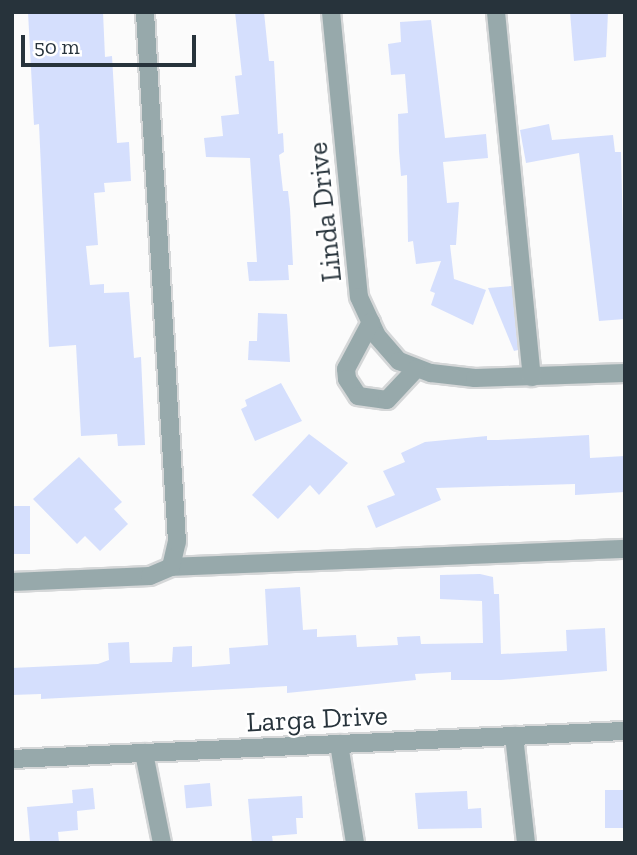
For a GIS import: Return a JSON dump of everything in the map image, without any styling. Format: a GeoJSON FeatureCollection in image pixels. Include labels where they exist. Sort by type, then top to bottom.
{"type":"FeatureCollection","features":[{"type":"Feature","properties":{"kind":"street"},"geometry":{"type":"LineString","coordinates":[[145,12],[177,542],[171,566]]}},
{"type":"Feature","properties":{"kind":"street","name":"Linda Drive"},"geometry":{"type":"LineString","coordinates":[[331,12],[359,297],[371,323],[399,362],[423,371]]}},
{"type":"Feature","properties":{"kind":"street"},"geometry":{"type":"LineString","coordinates":[[496,12],[531,377]]}},
{"type":"Feature","properties":{"kind":"street"},"geometry":{"type":"LineString","coordinates":[[371,323],[346,369],[347,379],[358,396],[387,400],[423,371],[531,377],[625,373]]}},
{"type":"Feature","properties":{"kind":"street"},"geometry":{"type":"LineString","coordinates":[[12,582],[150,576],[171,566],[625,549]]}},
{"type":"Feature","properties":{"kind":"street","name":"Larga Drive"},"geometry":{"type":"LineString","coordinates":[[12,759],[625,731]]}},
{"type":"Feature","properties":{"kind":"street"},"geometry":{"type":"LineString","coordinates":[[514,736],[526,843]]}},
{"type":"Feature","properties":{"kind":"street"},"geometry":{"type":"LineString","coordinates":[[340,744],[355,843]]}},
{"type":"Feature","properties":{"kind":"street"},"geometry":{"type":"LineString","coordinates":[[144,753],[162,843]]}},
{"type":"Feature","properties":{"kind":"building"},"geometry":{"type":"Polygon","coordinates":[[[28,12],[103,12],[105,57],[112,56],[117,143],[129,142],[131,181],[104,183],[105,192],[94,193],[98,245],[86,246],[90,285],[104,284],[104,293],[129,292],[134,358],[141,357],[145,445],[118,446],[117,434],[81,436],[76,345],[49,347],[39,124],[34,125],[28,12]]]}},
{"type":"Feature","properties":{"kind":"building"},"geometry":{"type":"Polygon","coordinates":[[[235,12],[264,12],[269,61],[274,61],[278,134],[283,133],[284,152],[279,155],[283,191],[288,191],[290,209],[293,265],[288,265],[289,280],[249,281],[247,262],[257,262],[250,158],[206,157],[204,138],[223,136],[221,116],[239,114],[235,76],[242,75],[235,12]]]}},
{"type":"Feature","properties":{"kind":"building"},"geometry":{"type":"Polygon","coordinates":[[[570,12],[608,12],[606,57],[574,61],[570,12]]]}},
{"type":"Feature","properties":{"kind":"building"},"geometry":{"type":"Polygon","coordinates":[[[431,20],[445,138],[486,134],[488,158],[443,162],[447,203],[459,202],[456,245],[450,245],[454,279],[486,290],[473,325],[431,305],[435,293],[430,291],[441,261],[416,264],[413,241],[408,242],[407,175],[401,176],[398,114],[408,113],[405,74],[391,75],[388,44],[401,42],[400,22],[431,20]]]}},
{"type":"Feature","properties":{"kind":"building"},"geometry":{"type":"Polygon","coordinates":[[[549,124],[552,140],[613,135],[615,152],[621,152],[625,319],[599,321],[579,153],[526,163],[520,130],[549,124]]]}},
{"type":"Feature","properties":{"kind":"building"},"geometry":{"type":"Polygon","coordinates":[[[512,286],[518,350],[514,351],[488,288],[512,286]]]}},
{"type":"Feature","properties":{"kind":"building"},"geometry":{"type":"Polygon","coordinates":[[[258,313],[287,314],[290,362],[248,360],[249,341],[257,341],[258,313]]]}},
{"type":"Feature","properties":{"kind":"building"},"geometry":{"type":"Polygon","coordinates":[[[281,383],[302,421],[255,441],[241,409],[247,406],[245,400],[281,383]]]}},
{"type":"Feature","properties":{"kind":"building"},"geometry":{"type":"Polygon","coordinates":[[[309,434],[348,463],[319,495],[310,485],[278,519],[252,495],[309,434]]]}},
{"type":"Feature","properties":{"kind":"building"},"geometry":{"type":"Polygon","coordinates":[[[589,435],[590,458],[625,456],[625,492],[575,495],[575,484],[436,488],[441,500],[376,528],[367,506],[395,495],[383,471],[405,462],[401,453],[425,442],[487,436],[487,440],[498,440],[589,435]]]}},
{"type":"Feature","properties":{"kind":"building"},"geometry":{"type":"Polygon","coordinates":[[[79,457],[122,502],[114,509],[128,524],[100,551],[85,536],[77,544],[33,499],[79,457]]]}},
{"type":"Feature","properties":{"kind":"building"},"geometry":{"type":"Polygon","coordinates":[[[12,506],[30,506],[30,554],[12,554],[12,506]]]}},
{"type":"Feature","properties":{"kind":"building"},"geometry":{"type":"Polygon","coordinates":[[[480,574],[493,577],[494,594],[499,594],[501,654],[567,651],[566,630],[605,628],[607,671],[501,680],[451,680],[451,672],[415,674],[416,680],[287,693],[287,686],[41,699],[41,694],[12,695],[12,668],[98,664],[109,660],[108,643],[129,642],[130,663],[172,662],[173,647],[192,646],[192,667],[230,664],[229,648],[268,645],[265,589],[300,587],[303,630],[317,629],[317,637],[356,635],[357,647],[398,645],[397,637],[420,636],[421,644],[483,643],[482,601],[440,599],[440,575],[480,574]]]}},
{"type":"Feature","properties":{"kind":"building"},"geometry":{"type":"Polygon","coordinates":[[[210,783],[212,806],[186,808],[184,785],[210,783]]]}},
{"type":"Feature","properties":{"kind":"building"},"geometry":{"type":"Polygon","coordinates":[[[93,788],[95,809],[77,811],[78,830],[58,832],[59,842],[30,842],[27,807],[73,803],[72,790],[93,788]]]}},
{"type":"Feature","properties":{"kind":"building"},"geometry":{"type":"Polygon","coordinates":[[[605,790],[625,790],[625,828],[605,828],[605,790]]]}},
{"type":"Feature","properties":{"kind":"building"},"geometry":{"type":"Polygon","coordinates":[[[467,791],[468,809],[481,808],[482,828],[418,829],[415,793],[467,791]]]}},
{"type":"Feature","properties":{"kind":"building"},"geometry":{"type":"Polygon","coordinates":[[[302,796],[303,818],[296,818],[297,834],[272,836],[273,843],[252,843],[248,799],[302,796]]]}}]}
